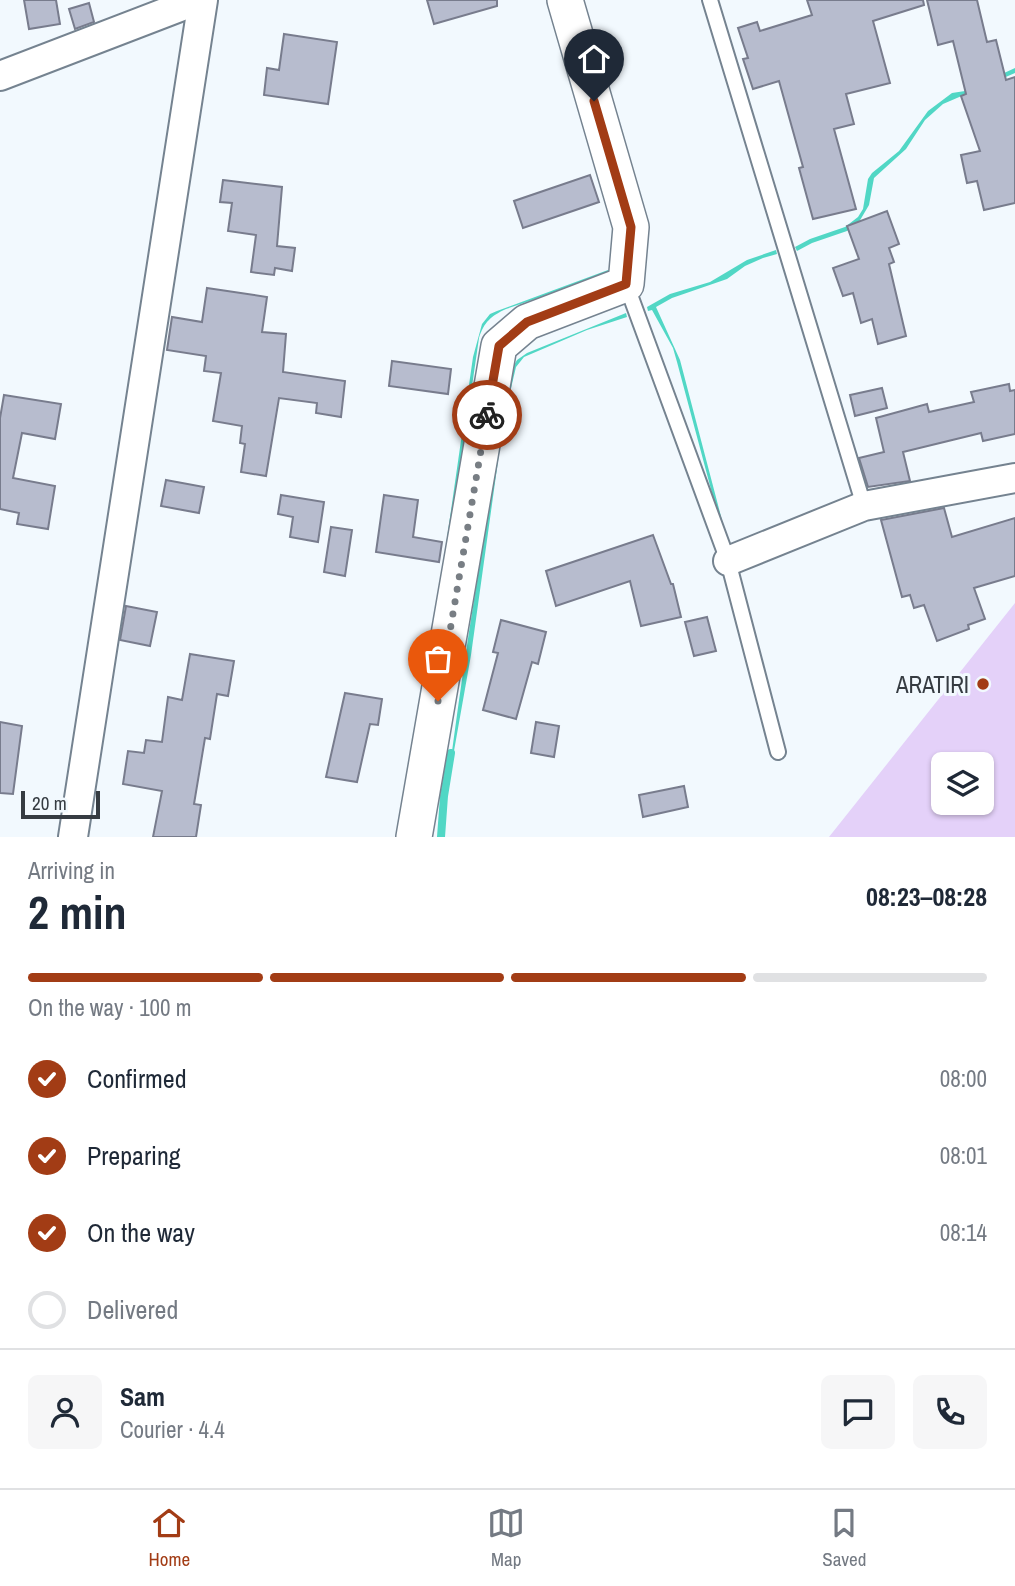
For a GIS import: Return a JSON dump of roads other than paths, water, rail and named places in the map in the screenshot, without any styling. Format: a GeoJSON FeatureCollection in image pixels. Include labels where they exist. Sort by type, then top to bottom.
{"type":"FeatureCollection","features":[{"type":"Feature","properties":{"kind":"street"},"geometry":{"type":"LineString","coordinates":[[0,76],[201,0],[73,837]]}},
{"type":"Feature","properties":{"kind":"street"},"geometry":{"type":"LineString","coordinates":[[414,837],[499,346],[527,322],[626,284],[631,227],[565,0]]}},
{"type":"Feature","properties":{"kind":"street"},"geometry":{"type":"LineString","coordinates":[[728,561],[864,506],[1015,478]]}},
{"type":"Feature","properties":{"kind":"lane"},"geometry":{"type":"LineString","coordinates":[[710,0],[864,506]]}},
{"type":"Feature","properties":{"kind":"lane"},"geometry":{"type":"LineString","coordinates":[[626,284],[728,561],[778,752]]}},
{"type":"Feature","properties":{"kind":"waterway"},"geometry":{"type":"LineString","coordinates":[[441,837],[451,753]]}},
{"type":"Feature","properties":{"kind":"place","name":"ARATIRI"},"geometry":{"type":"Point","coordinates":[983,684]}}]}
